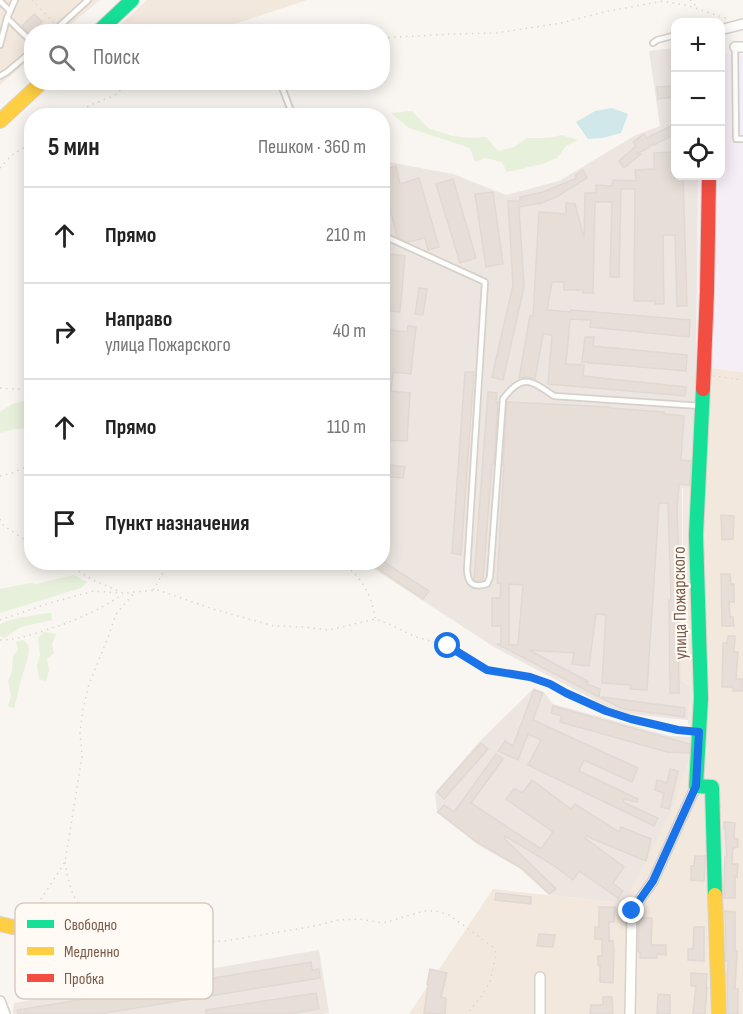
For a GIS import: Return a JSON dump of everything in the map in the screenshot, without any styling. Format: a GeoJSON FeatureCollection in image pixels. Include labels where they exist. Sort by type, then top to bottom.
{"type":"FeatureCollection","features":[{"type":"Feature","properties":{"kind":"street"},"geometry":{"type":"LineString","coordinates":[[106,24],[132,0]]}},
{"type":"Feature","properties":{"kind":"street"},"geometry":{"type":"LineString","coordinates":[[725,29],[743,24]]}},
{"type":"Feature","properties":{"kind":"street"},"geometry":{"type":"LineString","coordinates":[[0,121],[33,90]]}},
{"type":"Feature","properties":{"kind":"street","name":"улица Пожарского"},"geometry":{"type":"LineString","coordinates":[[696,786],[701,701],[697,522],[704,375],[709,180]]}},
{"type":"Feature","properties":{"kind":"street"},"geometry":{"type":"LineString","coordinates":[[630,1014],[632,911],[653,881],[696,786],[712,787],[719,1014]]}},
{"type":"Feature","properties":{"kind":"street"},"geometry":{"type":"LineString","coordinates":[[540,977],[540,1014]]}},
{"type":"Feature","properties":{"kind":"street"},"geometry":{"type":"LineString","coordinates":[[0,1000],[5,1014]]}},
{"type":"Feature","properties":{"kind":"lane"},"geometry":{"type":"LineString","coordinates":[[0,45],[7,18],[15,0]]}},
{"type":"Feature","properties":{"kind":"lane"},"geometry":{"type":"LineString","coordinates":[[62,24],[88,0]]}},
{"type":"Feature","properties":{"kind":"lane"},"geometry":{"type":"LineString","coordinates":[[0,1],[10,11]]}},
{"type":"Feature","properties":{"kind":"lane"},"geometry":{"type":"LineString","coordinates":[[7,18],[24,34]]}},
{"type":"Feature","properties":{"kind":"lane"},"geometry":{"type":"LineString","coordinates":[[652,43],[671,35]]}},
{"type":"Feature","properties":{"kind":"lane"},"geometry":{"type":"LineString","coordinates":[[739,47],[736,139],[743,139]]}},
{"type":"Feature","properties":{"kind":"lane"},"geometry":{"type":"LineString","coordinates":[[0,76],[24,58]]}},
{"type":"Feature","properties":{"kind":"lane"},"geometry":{"type":"LineString","coordinates":[[283,90],[290,108]]}},
{"type":"Feature","properties":{"kind":"lane"},"geometry":{"type":"LineString","coordinates":[[390,239],[484,282],[467,570],[470,583],[480,586],[487,584],[490,577],[503,399],[513,385],[526,381],[540,385],[554,396],[702,406]]}},
{"type":"Feature","properties":{"kind":"path"},"geometry":{"type":"LineString","coordinates":[[32,0],[50,24]]}},
{"type":"Feature","properties":{"kind":"path"},"geometry":{"type":"LineString","coordinates":[[690,0],[700,10]]}},
{"type":"Feature","properties":{"kind":"path"},"geometry":{"type":"LineString","coordinates":[[390,38],[496,33],[561,23],[663,1],[730,20]]}},
{"type":"Feature","properties":{"kind":"path"},"geometry":{"type":"LineString","coordinates":[[80,108],[115,95],[121,90]]}},
{"type":"Feature","properties":{"kind":"path"},"geometry":{"type":"LineString","coordinates":[[0,168],[12,155],[24,148]]}},
{"type":"Feature","properties":{"kind":"path"},"geometry":{"type":"LineString","coordinates":[[704,375],[743,380]]}},
{"type":"Feature","properties":{"kind":"path"},"geometry":{"type":"LineString","coordinates":[[0,388],[24,390]]}},
{"type":"Feature","properties":{"kind":"path"},"geometry":{"type":"LineString","coordinates":[[0,476],[24,468]]}},
{"type":"Feature","properties":{"kind":"path"},"geometry":{"type":"LineString","coordinates":[[0,519],[3,525],[24,539]]}},
{"type":"Feature","properties":{"kind":"path"},"geometry":{"type":"LineString","coordinates":[[76,570],[123,593]]}},
{"type":"Feature","properties":{"kind":"path"},"geometry":{"type":"LineString","coordinates":[[153,591],[164,570]]}},
{"type":"Feature","properties":{"kind":"path"},"geometry":{"type":"LineString","coordinates":[[351,570],[364,585],[372,600],[375,619]]}},
{"type":"Feature","properties":{"kind":"path"},"geometry":{"type":"LineString","coordinates":[[0,620],[94,591],[123,593],[158,590],[213,609],[274,626],[329,630],[375,619],[416,637],[448,646],[487,670],[530,677],[606,711],[631,719],[678,730],[699,732]]}},
{"type":"Feature","properties":{"kind":"path"},"geometry":{"type":"LineString","coordinates":[[77,903],[68,879],[65,861],[82,757],[80,733],[83,709],[89,684],[116,614],[135,592]]}},
{"type":"Feature","properties":{"kind":"path"},"geometry":{"type":"LineString","coordinates":[[0,639],[12,640],[72,622],[111,602],[123,593]]}},
{"type":"Feature","properties":{"kind":"path"},"geometry":{"type":"LineString","coordinates":[[38,903],[65,861]]}},
{"type":"Feature","properties":{"kind":"path"},"geometry":{"type":"LineString","coordinates":[[213,942],[315,926],[338,920],[359,919],[383,923],[424,910],[436,911],[449,915],[494,948],[496,955],[490,982],[481,998],[467,1014]]}},
{"type":"Feature","properties":{"kind":"shaded area"},"geometry":{"type":"Polygon","coordinates":[[[0,0],[100,0],[71,24],[24,24],[24,64],[0,85],[0,0]]]}},
{"type":"Feature","properties":{"kind":"shaded area"},"geometry":{"type":"Polygon","coordinates":[[[147,0],[307,0],[234,24],[121,24],[147,0]]]}},
{"type":"Feature","properties":{"kind":"shaded area"},"geometry":{"type":"Polygon","coordinates":[[[671,48],[671,180],[699,180],[694,488],[682,488],[682,680],[690,687],[688,720],[619,713],[494,647],[376,570],[390,570],[390,162],[453,174],[506,195],[559,181],[636,135],[660,126],[649,51],[671,48]]]}},
{"type":"Feature","properties":{"kind":"shaded area"},"geometry":{"type":"Polygon","coordinates":[[[725,54],[743,54],[743,372],[696,366],[698,180],[725,180],[725,54]]]}},
{"type":"Feature","properties":{"kind":"shaded area"},"geometry":{"type":"Polygon","coordinates":[[[695,366],[743,372],[743,1014],[409,1014],[493,889],[621,903],[646,863],[674,803],[691,752],[688,722],[689,686],[682,679],[683,486],[695,366]]]}},
{"type":"Feature","properties":{"kind":"shaded area"},"geometry":{"type":"Polygon","coordinates":[[[534,688],[544,692],[553,704],[670,736],[691,737],[691,753],[672,809],[647,861],[622,903],[549,895],[519,868],[480,846],[437,813],[435,793],[479,742],[534,688]]]}},
{"type":"Feature","properties":{"kind":"shaded area"},"geometry":{"type":"Polygon","coordinates":[[[319,950],[329,1013],[13,1014],[14,1003],[37,999],[213,999],[213,968],[319,950]]]}},
{"type":"Feature","properties":{"kind":"green space"},"geometry":{"type":"Polygon","coordinates":[[[412,111],[428,128],[452,136],[486,137],[498,151],[514,147],[527,138],[562,135],[578,140],[566,146],[557,158],[507,172],[502,162],[485,158],[475,162],[470,148],[409,128],[391,113],[412,111]]]}},
{"type":"Feature","properties":{"kind":"green space"},"geometry":{"type":"Polygon","coordinates":[[[24,401],[24,428],[0,433],[0,412],[12,404],[24,401]]]}},
{"type":"Feature","properties":{"kind":"green space"},"geometry":{"type":"Polygon","coordinates":[[[74,575],[87,582],[81,588],[0,613],[0,589],[74,575]]]}},
{"type":"Feature","properties":{"kind":"green space"},"geometry":{"type":"Polygon","coordinates":[[[51,613],[52,620],[21,627],[4,638],[0,635],[0,624],[19,618],[51,613]]]}},
{"type":"Feature","properties":{"kind":"green space"},"geometry":{"type":"Polygon","coordinates":[[[44,632],[56,634],[52,644],[54,653],[47,659],[49,670],[46,681],[39,679],[37,665],[40,655],[38,638],[44,632]]]}},
{"type":"Feature","properties":{"kind":"green space"},"geometry":{"type":"Polygon","coordinates":[[[23,640],[29,646],[28,657],[14,708],[8,706],[11,696],[8,681],[12,672],[13,656],[18,650],[16,642],[23,640]]]}},
{"type":"Feature","properties":{"kind":"water"},"geometry":{"type":"Polygon","coordinates":[[[612,108],[628,114],[621,133],[588,139],[576,122],[595,111],[612,108]]]}},
{"type":"Feature","properties":{"kind":"building"},"geometry":{"type":"Polygon","coordinates":[[[34,14],[42,22],[40,24],[24,24],[34,14]]]}},
{"type":"Feature","properties":{"kind":"building"},"geometry":{"type":"Polygon","coordinates":[[[671,86],[671,97],[658,99],[657,87],[671,86]]]}},
{"type":"Feature","properties":{"kind":"building"},"geometry":{"type":"Polygon","coordinates":[[[671,126],[671,136],[636,154],[641,154],[624,168],[619,161],[636,146],[633,142],[644,134],[647,138],[671,126]]]}},
{"type":"Feature","properties":{"kind":"building"},"geometry":{"type":"Polygon","coordinates":[[[671,152],[671,180],[683,180],[687,306],[677,306],[675,235],[663,235],[664,304],[655,304],[655,301],[634,301],[635,189],[621,189],[619,277],[610,277],[612,202],[595,202],[593,293],[583,293],[583,290],[564,290],[564,282],[552,282],[547,310],[690,320],[689,337],[590,327],[591,320],[570,319],[566,364],[584,365],[583,376],[686,387],[685,396],[548,384],[552,335],[543,334],[535,379],[519,378],[530,316],[533,316],[539,212],[566,214],[566,203],[575,204],[584,238],[585,193],[596,193],[596,185],[612,186],[613,180],[636,181],[635,170],[654,169],[654,153],[671,152]]]}},
{"type":"Feature","properties":{"kind":"building"},"geometry":{"type":"Polygon","coordinates":[[[396,166],[400,184],[419,178],[439,247],[428,250],[425,238],[407,242],[397,237],[390,209],[390,168],[396,166]]]}},
{"type":"Feature","properties":{"kind":"building"},"geometry":{"type":"Polygon","coordinates":[[[583,170],[587,178],[558,196],[539,204],[519,207],[524,287],[503,380],[492,377],[513,285],[508,201],[520,201],[520,197],[543,192],[577,178],[575,175],[583,170]]]}},
{"type":"Feature","properties":{"kind":"building"},"geometry":{"type":"Polygon","coordinates":[[[453,179],[476,258],[460,263],[436,184],[453,179]]]}},
{"type":"Feature","properties":{"kind":"building"},"geometry":{"type":"Polygon","coordinates":[[[493,192],[503,264],[486,267],[475,194],[493,192]]]}},
{"type":"Feature","properties":{"kind":"building"},"geometry":{"type":"Polygon","coordinates":[[[390,254],[405,256],[400,312],[390,311],[390,254]]]}},
{"type":"Feature","properties":{"kind":"building"},"geometry":{"type":"Polygon","coordinates":[[[419,288],[427,289],[423,315],[415,314],[419,288]]]}},
{"type":"Feature","properties":{"kind":"building"},"geometry":{"type":"Polygon","coordinates":[[[408,326],[416,327],[411,374],[393,372],[391,391],[410,393],[407,441],[390,440],[390,330],[407,332],[408,326]]]}},
{"type":"Feature","properties":{"kind":"building"},"geometry":{"type":"Polygon","coordinates":[[[585,337],[594,337],[593,346],[687,355],[686,371],[582,362],[585,337]]]}},
{"type":"Feature","properties":{"kind":"building"},"geometry":{"type":"Polygon","coordinates":[[[465,372],[474,372],[461,555],[452,553],[465,372]]]}},
{"type":"Feature","properties":{"kind":"building"},"geometry":{"type":"Polygon","coordinates":[[[488,392],[497,393],[496,402],[498,402],[483,580],[478,581],[474,580],[488,392]]]}},
{"type":"Feature","properties":{"kind":"building"},"geometry":{"type":"Polygon","coordinates":[[[507,402],[610,407],[684,416],[681,460],[691,461],[690,485],[679,484],[677,510],[680,594],[678,594],[679,693],[670,693],[669,600],[671,600],[668,503],[659,503],[647,690],[630,689],[631,685],[602,683],[606,615],[596,614],[589,666],[572,664],[574,653],[529,650],[589,682],[583,682],[600,689],[599,697],[497,644],[501,644],[501,626],[492,626],[492,598],[500,598],[501,584],[497,583],[507,402]],[[509,584],[509,645],[518,645],[523,585],[509,584]]]}},
{"type":"Feature","properties":{"kind":"building"},"geometry":{"type":"Polygon","coordinates":[[[390,465],[405,467],[403,478],[390,477],[390,465]]]}},
{"type":"Feature","properties":{"kind":"building"},"geometry":{"type":"Polygon","coordinates":[[[721,515],[734,516],[733,539],[722,540],[721,515]]]}},
{"type":"Feature","properties":{"kind":"building"},"geometry":{"type":"Polygon","coordinates":[[[390,566],[429,591],[423,599],[380,570],[390,570],[390,566]]]}},
{"type":"Feature","properties":{"kind":"building"},"geometry":{"type":"Polygon","coordinates":[[[721,574],[730,574],[731,584],[734,584],[734,602],[729,602],[730,617],[733,617],[734,626],[722,626],[721,574]]]}},
{"type":"Feature","properties":{"kind":"building"},"geometry":{"type":"Polygon","coordinates":[[[728,636],[735,636],[734,652],[738,652],[736,679],[742,679],[742,691],[733,691],[733,687],[722,687],[723,643],[727,643],[728,636]]]}},
{"type":"Feature","properties":{"kind":"building"},"geometry":{"type":"Polygon","coordinates":[[[534,690],[543,693],[533,720],[638,768],[632,782],[584,760],[579,771],[638,799],[637,802],[624,799],[623,802],[658,818],[654,826],[528,765],[541,740],[528,734],[518,760],[498,751],[505,741],[513,746],[534,690]]]}},
{"type":"Feature","properties":{"kind":"building"},"geometry":{"type":"Polygon","coordinates":[[[602,697],[685,708],[684,717],[623,709],[602,697]]]}},
{"type":"Feature","properties":{"kind":"building"},"geometry":{"type":"Polygon","coordinates":[[[553,706],[690,744],[689,753],[667,752],[560,722],[562,716],[551,713],[553,706]]]}},
{"type":"Feature","properties":{"kind":"building"},"geometry":{"type":"Polygon","coordinates":[[[481,743],[488,749],[444,799],[437,792],[481,743]]]}},
{"type":"Feature","properties":{"kind":"building"},"geometry":{"type":"Polygon","coordinates":[[[496,754],[503,759],[471,803],[541,849],[553,832],[506,799],[514,789],[522,793],[532,780],[571,809],[575,804],[619,832],[621,827],[651,839],[646,861],[586,836],[585,838],[624,867],[613,883],[623,891],[618,898],[579,871],[573,880],[505,836],[504,838],[556,889],[549,894],[523,869],[475,841],[438,812],[444,805],[454,812],[496,754]]]}},
{"type":"Feature","properties":{"kind":"building"},"geometry":{"type":"Polygon","coordinates":[[[670,769],[678,771],[669,809],[661,807],[664,793],[655,790],[657,780],[667,783],[670,769]]]}},
{"type":"Feature","properties":{"kind":"building"},"geometry":{"type":"Polygon","coordinates":[[[724,822],[735,823],[734,839],[738,839],[738,847],[733,848],[732,864],[738,864],[737,877],[735,876],[735,898],[724,898],[725,857],[727,857],[724,822]]]}},
{"type":"Feature","properties":{"kind":"building"},"geometry":{"type":"Polygon","coordinates":[[[695,856],[705,856],[704,881],[691,880],[691,866],[694,866],[695,856]]]}},
{"type":"Feature","properties":{"kind":"building"},"geometry":{"type":"Polygon","coordinates":[[[496,893],[531,897],[531,904],[495,900],[496,893]]]}},
{"type":"Feature","properties":{"kind":"building"},"geometry":{"type":"Polygon","coordinates":[[[599,907],[615,907],[614,922],[609,922],[609,941],[613,941],[614,950],[613,983],[600,982],[598,956],[602,956],[602,939],[595,939],[595,927],[599,927],[599,907]]]}},
{"type":"Feature","properties":{"kind":"building"},"geometry":{"type":"Polygon","coordinates":[[[725,911],[735,912],[735,951],[737,951],[735,989],[738,989],[738,1014],[728,1014],[725,911]]]}},
{"type":"Feature","properties":{"kind":"building"},"geometry":{"type":"Polygon","coordinates":[[[639,918],[652,918],[651,945],[666,945],[666,955],[657,954],[657,958],[640,958],[640,952],[638,952],[639,918]]]}},
{"type":"Feature","properties":{"kind":"building"},"geometry":{"type":"Polygon","coordinates":[[[694,927],[704,927],[704,961],[688,960],[688,949],[693,949],[694,927]]]}},
{"type":"Feature","properties":{"kind":"building"},"geometry":{"type":"Polygon","coordinates":[[[539,934],[555,935],[553,947],[537,946],[539,934]]]}},
{"type":"Feature","properties":{"kind":"building"},"geometry":{"type":"Polygon","coordinates":[[[311,962],[312,970],[319,969],[320,978],[213,995],[213,978],[311,962]]]}},
{"type":"Feature","properties":{"kind":"building"},"geometry":{"type":"Polygon","coordinates":[[[430,969],[447,973],[441,997],[446,998],[445,1014],[424,1013],[430,969]]]}},
{"type":"Feature","properties":{"kind":"building"},"geometry":{"type":"Polygon","coordinates":[[[691,973],[707,974],[705,1014],[693,1014],[696,986],[691,986],[691,973]]]}},
{"type":"Feature","properties":{"kind":"building"},"geometry":{"type":"Polygon","coordinates":[[[316,993],[319,1009],[288,1014],[206,1014],[206,1010],[316,993]]]}},
{"type":"Feature","properties":{"kind":"building"},"geometry":{"type":"Polygon","coordinates":[[[658,994],[670,995],[670,1014],[657,1014],[658,994]]]}},
{"type":"Feature","properties":{"kind":"building"},"geometry":{"type":"Polygon","coordinates":[[[603,997],[612,997],[613,1014],[590,1014],[591,1005],[603,1005],[603,997]]]}},
{"type":"Feature","properties":{"kind":"building"},"geometry":{"type":"Polygon","coordinates":[[[84,999],[191,999],[99,1014],[18,1014],[17,1010],[84,999]]]}},
{"type":"Feature","properties":{"kind":"traffic: fast"},"geometry":{"type":"LineString","coordinates":[[106,24],[132,0]]}},
{"type":"Feature","properties":{"kind":"traffic: fast"},"geometry":{"type":"LineString","coordinates":[[703,389],[696,535],[701,698],[696,786],[712,787],[715,895]]}},
{"type":"Feature","properties":{"kind":"traffic: slow"},"geometry":{"type":"LineString","coordinates":[[0,121],[33,90]]}},
{"type":"Feature","properties":{"kind":"traffic: slow"},"geometry":{"type":"LineString","coordinates":[[715,895],[719,1014]]}},
{"type":"Feature","properties":{"kind":"traffic: slow"},"geometry":{"type":"LineString","coordinates":[[0,924],[15,927]]}},
{"type":"Feature","properties":{"kind":"traffic: jam"},"geometry":{"type":"LineString","coordinates":[[703,389],[709,180]]}},
{"type":"Feature","properties":{"kind":"route"},"geometry":{"type":"LineString","coordinates":[[448,646],[487,670],[530,677],[606,711],[678,730],[699,732],[696,786],[653,881],[632,911]]}}]}
